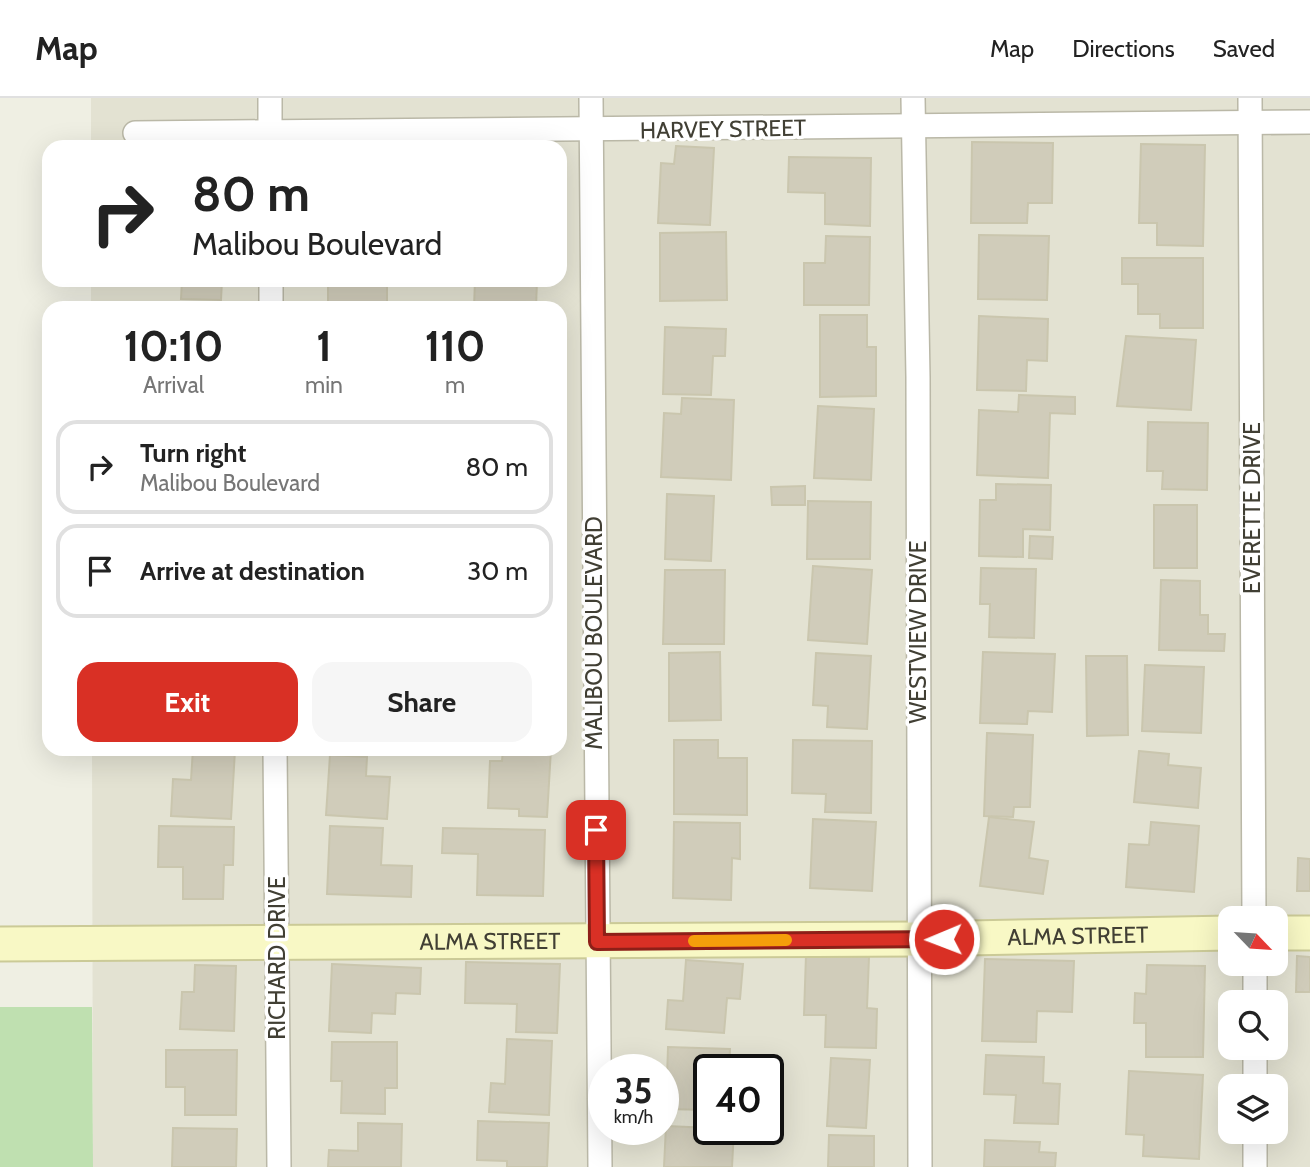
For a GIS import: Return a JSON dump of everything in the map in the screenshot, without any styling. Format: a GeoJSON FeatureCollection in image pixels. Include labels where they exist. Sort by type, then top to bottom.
{"type":"FeatureCollection","features":[{"type":"Feature","properties":{"kind":"street"},"geometry":{"type":"LineString","coordinates":[[270,98],[270,139]]}},
{"type":"Feature","properties":{"kind":"street","name":"MALIBOU BOULEVARD"},"geometry":{"type":"LineString","coordinates":[[591,98],[600,1167]]}},
{"type":"Feature","properties":{"kind":"street","name":"WESTVIEW DRIVE"},"geometry":{"type":"LineString","coordinates":[[913,98],[918,377],[920,1167]]}},
{"type":"Feature","properties":{"kind":"street","name":"EVERETTE DRIVE"},"geometry":{"type":"LineString","coordinates":[[1251,98],[1254,906]]}},
{"type":"Feature","properties":{"kind":"street","name":"HARVEY STREET"},"geometry":{"type":"LineString","coordinates":[[135,133],[270,139],[590,131],[1310,122]]}},
{"type":"Feature","properties":{"kind":"street","name":"RICHARD DRIVE"},"geometry":{"type":"LineString","coordinates":[[275,756],[279,1167]]}},
{"type":"Feature","properties":{"kind":"street","name":"ALMA STREET"},"geometry":{"type":"LineString","coordinates":[[0,944],[597,942],[1218,933]]}},
{"type":"Feature","properties":{"kind":"street"},"geometry":{"type":"LineString","coordinates":[[1288,933],[1310,933]]}},
{"type":"Feature","properties":{"kind":"street"},"geometry":{"type":"LineString","coordinates":[[1255,1144],[1255,1167]]}},
{"type":"Feature","properties":{"kind":"shaded area"},"geometry":{"type":"Polygon","coordinates":[[[91,98],[1310,98],[1310,1167],[93,1167],[92,756],[567,756],[567,301],[91,301],[91,287],[567,287],[567,140],[91,140],[91,98]]]}},
{"type":"Feature","properties":{"kind":"green space"},"geometry":{"type":"Polygon","coordinates":[[[0,1007],[92,1007],[93,1167],[0,1167],[0,1007]]]}},
{"type":"Feature","properties":{"kind":"building"},"geometry":{"type":"Polygon","coordinates":[[[972,142],[1053,143],[1052,203],[1028,203],[1027,223],[971,223],[972,142]]]}},
{"type":"Feature","properties":{"kind":"building"},"geometry":{"type":"Polygon","coordinates":[[[1141,144],[1205,145],[1203,246],[1157,245],[1157,223],[1139,223],[1141,144]]]}},
{"type":"Feature","properties":{"kind":"building"},"geometry":{"type":"Polygon","coordinates":[[[676,146],[714,148],[710,225],[658,223],[661,163],[674,164],[676,146]]]}},
{"type":"Feature","properties":{"kind":"building"},"geometry":{"type":"Polygon","coordinates":[[[789,157],[871,158],[870,226],[825,224],[825,193],[788,192],[789,157]]]}},
{"type":"Feature","properties":{"kind":"building"},"geometry":{"type":"Polygon","coordinates":[[[726,232],[727,300],[660,301],[660,233],[726,232]]]}},
{"type":"Feature","properties":{"kind":"building"},"geometry":{"type":"Polygon","coordinates":[[[979,235],[1049,236],[1047,300],[978,299],[979,235]]]}},
{"type":"Feature","properties":{"kind":"building"},"geometry":{"type":"Polygon","coordinates":[[[826,236],[870,237],[869,305],[804,305],[804,263],[825,263],[826,236]]]}},
{"type":"Feature","properties":{"kind":"building"},"geometry":{"type":"Polygon","coordinates":[[[1122,258],[1203,258],[1203,328],[1160,328],[1160,314],[1138,314],[1138,284],[1122,284],[1122,258]]]}},
{"type":"Feature","properties":{"kind":"building"},"geometry":{"type":"Polygon","coordinates":[[[182,287],[222,287],[221,300],[181,299],[182,287]]]}},
{"type":"Feature","properties":{"kind":"building"},"geometry":{"type":"Polygon","coordinates":[[[328,287],[387,287],[387,301],[328,301],[328,287]]]}},
{"type":"Feature","properties":{"kind":"building"},"geometry":{"type":"Polygon","coordinates":[[[475,287],[537,287],[536,301],[474,301],[475,287]]]}},
{"type":"Feature","properties":{"kind":"building"},"geometry":{"type":"Polygon","coordinates":[[[820,315],[867,315],[867,347],[876,347],[876,396],[820,397],[820,315]]]}},
{"type":"Feature","properties":{"kind":"building"},"geometry":{"type":"Polygon","coordinates":[[[979,316],[1048,319],[1047,361],[1027,360],[1026,391],[977,390],[979,316]]]}},
{"type":"Feature","properties":{"kind":"building"},"geometry":{"type":"Polygon","coordinates":[[[665,327],[726,329],[725,356],[713,356],[711,395],[663,394],[665,327]]]}},
{"type":"Feature","properties":{"kind":"building"},"geometry":{"type":"Polygon","coordinates":[[[1126,336],[1196,340],[1191,410],[1117,406],[1126,336]]]}},
{"type":"Feature","properties":{"kind":"building"},"geometry":{"type":"Polygon","coordinates":[[[1019,395],[1075,397],[1075,414],[1050,413],[1048,478],[977,475],[979,410],[1018,412],[1019,395]]]}},
{"type":"Feature","properties":{"kind":"building"},"geometry":{"type":"Polygon","coordinates":[[[682,398],[734,400],[731,480],[661,477],[664,413],[681,414],[682,398]]]}},
{"type":"Feature","properties":{"kind":"building"},"geometry":{"type":"Polygon","coordinates":[[[818,406],[874,409],[871,480],[814,478],[818,406]]]}},
{"type":"Feature","properties":{"kind":"building"},"geometry":{"type":"Polygon","coordinates":[[[1148,422],[1208,423],[1207,490],[1162,489],[1163,471],[1147,471],[1148,422]]]}},
{"type":"Feature","properties":{"kind":"building"},"geometry":{"type":"Polygon","coordinates":[[[996,484],[1051,485],[1050,530],[1023,529],[1023,557],[979,556],[980,500],[996,500],[996,484]]]}},
{"type":"Feature","properties":{"kind":"building"},"geometry":{"type":"Polygon","coordinates":[[[805,486],[805,505],[772,505],[771,487],[805,486]]]}},
{"type":"Feature","properties":{"kind":"building"},"geometry":{"type":"Polygon","coordinates":[[[667,494],[714,496],[711,561],[665,559],[667,494]]]}},
{"type":"Feature","properties":{"kind":"building"},"geometry":{"type":"Polygon","coordinates":[[[808,501],[871,502],[870,559],[807,559],[808,501]]]}},
{"type":"Feature","properties":{"kind":"building"},"geometry":{"type":"Polygon","coordinates":[[[1154,505],[1197,505],[1197,568],[1154,568],[1154,505]]]}},
{"type":"Feature","properties":{"kind":"building"},"geometry":{"type":"Polygon","coordinates":[[[1030,536],[1053,537],[1052,559],[1029,558],[1030,536]]]}},
{"type":"Feature","properties":{"kind":"building"},"geometry":{"type":"Polygon","coordinates":[[[813,566],[872,570],[867,644],[808,640],[813,566]]]}},
{"type":"Feature","properties":{"kind":"building"},"geometry":{"type":"Polygon","coordinates":[[[981,568],[1036,569],[1034,638],[989,637],[990,604],[980,604],[981,568]]]}},
{"type":"Feature","properties":{"kind":"building"},"geometry":{"type":"Polygon","coordinates":[[[665,570],[725,570],[724,644],[663,644],[665,570]]]}},
{"type":"Feature","properties":{"kind":"building"},"geometry":{"type":"Polygon","coordinates":[[[1161,580],[1200,581],[1200,615],[1208,615],[1208,634],[1225,634],[1224,651],[1159,650],[1161,580]]]}},
{"type":"Feature","properties":{"kind":"building"},"geometry":{"type":"Polygon","coordinates":[[[720,652],[721,720],[669,721],[669,653],[720,652]]]}},
{"type":"Feature","properties":{"kind":"building"},"geometry":{"type":"Polygon","coordinates":[[[983,652],[1055,654],[1052,712],[1028,711],[1027,724],[980,723],[983,652]]]}},
{"type":"Feature","properties":{"kind":"building"},"geometry":{"type":"Polygon","coordinates":[[[816,653],[871,656],[867,729],[827,727],[828,706],[813,705],[816,653]]]}},
{"type":"Feature","properties":{"kind":"building"},"geometry":{"type":"Polygon","coordinates":[[[1086,656],[1127,656],[1128,735],[1087,736],[1086,656]]]}},
{"type":"Feature","properties":{"kind":"building"},"geometry":{"type":"Polygon","coordinates":[[[1145,665],[1204,667],[1201,733],[1142,731],[1145,665]]]}},
{"type":"Feature","properties":{"kind":"building"},"geometry":{"type":"Polygon","coordinates":[[[987,733],[1033,735],[1030,807],[1014,807],[1013,817],[984,816],[987,733]]]}},
{"type":"Feature","properties":{"kind":"building"},"geometry":{"type":"Polygon","coordinates":[[[674,740],[718,740],[718,758],[747,758],[747,815],[674,814],[674,740]]]}},
{"type":"Feature","properties":{"kind":"building"},"geometry":{"type":"Polygon","coordinates":[[[793,740],[872,741],[871,813],[825,812],[826,794],[792,793],[793,740]]]}},
{"type":"Feature","properties":{"kind":"building"},"geometry":{"type":"Polygon","coordinates":[[[1139,751],[1169,754],[1168,765],[1201,768],[1198,808],[1134,802],[1139,751]]]}},
{"type":"Feature","properties":{"kind":"building"},"geometry":{"type":"Polygon","coordinates":[[[193,756],[235,756],[231,819],[171,816],[173,779],[191,780],[193,756]]]}},
{"type":"Feature","properties":{"kind":"building"},"geometry":{"type":"Polygon","coordinates":[[[330,756],[367,757],[366,776],[390,777],[387,819],[326,815],[330,756]]]}},
{"type":"Feature","properties":{"kind":"building"},"geometry":{"type":"Polygon","coordinates":[[[502,756],[551,756],[547,817],[519,816],[519,809],[488,808],[490,761],[502,761],[502,756]]]}},
{"type":"Feature","properties":{"kind":"building"},"geometry":{"type":"Polygon","coordinates":[[[989,817],[1034,822],[1029,858],[1048,861],[1043,894],[980,886],[989,817]]]}},
{"type":"Feature","properties":{"kind":"building"},"geometry":{"type":"Polygon","coordinates":[[[813,819],[876,822],[872,891],[810,888],[813,819]]]}},
{"type":"Feature","properties":{"kind":"building"},"geometry":{"type":"Polygon","coordinates":[[[674,822],[740,823],[740,859],[732,858],[731,900],[673,898],[674,822]]]}},
{"type":"Feature","properties":{"kind":"building"},"geometry":{"type":"Polygon","coordinates":[[[1151,822],[1199,826],[1194,892],[1126,887],[1129,844],[1149,845],[1151,822]]]}},
{"type":"Feature","properties":{"kind":"building"},"geometry":{"type":"Polygon","coordinates":[[[159,826],[234,827],[233,865],[224,865],[223,899],[183,899],[183,867],[158,867],[159,826]]]}},
{"type":"Feature","properties":{"kind":"building"},"geometry":{"type":"Polygon","coordinates":[[[330,826],[383,828],[381,865],[412,866],[411,897],[327,894],[330,826]]]}},
{"type":"Feature","properties":{"kind":"building"},"geometry":{"type":"Polygon","coordinates":[[[443,828],[545,830],[543,896],[477,895],[478,854],[442,853],[443,828]]]}},
{"type":"Feature","properties":{"kind":"building"},"geometry":{"type":"Polygon","coordinates":[[[1298,858],[1310,859],[1310,891],[1297,891],[1298,858]]]}},
{"type":"Feature","properties":{"kind":"building"},"geometry":{"type":"Polygon","coordinates":[[[806,955],[869,957],[867,1008],[877,1009],[876,1048],[825,1047],[826,1015],[804,1015],[806,955]]]}},
{"type":"Feature","properties":{"kind":"building"},"geometry":{"type":"Polygon","coordinates":[[[1297,956],[1310,957],[1310,992],[1296,992],[1297,956]]]}},
{"type":"Feature","properties":{"kind":"building"},"geometry":{"type":"Polygon","coordinates":[[[985,959],[1074,961],[1072,1012],[1037,1011],[1036,1042],[982,1041],[985,959]]]}},
{"type":"Feature","properties":{"kind":"building"},"geometry":{"type":"Polygon","coordinates":[[[686,960],[743,964],[740,999],[727,998],[724,1033],[666,1029],[668,1000],[683,1001],[686,960]]]}},
{"type":"Feature","properties":{"kind":"building"},"geometry":{"type":"Polygon","coordinates":[[[466,962],[560,964],[557,1033],[516,1032],[517,1004],[465,1003],[466,962]]]}},
{"type":"Feature","properties":{"kind":"building"},"geometry":{"type":"Polygon","coordinates":[[[332,964],[421,968],[420,994],[396,993],[395,1014],[372,1013],[371,1033],[329,1031],[332,964]]]}},
{"type":"Feature","properties":{"kind":"building"},"geometry":{"type":"Polygon","coordinates":[[[195,965],[236,966],[234,1031],[180,1029],[182,992],[194,992],[195,965]]]}},
{"type":"Feature","properties":{"kind":"building"},"geometry":{"type":"Polygon","coordinates":[[[1147,965],[1205,966],[1203,1057],[1146,1057],[1146,1023],[1134,1023],[1135,993],[1146,994],[1147,965]]]}},
{"type":"Feature","properties":{"kind":"building"},"geometry":{"type":"Polygon","coordinates":[[[507,1039],[552,1041],[549,1115],[489,1112],[491,1083],[505,1084],[507,1039]]]}},
{"type":"Feature","properties":{"kind":"building"},"geometry":{"type":"Polygon","coordinates":[[[332,1042],[397,1042],[397,1088],[385,1088],[385,1114],[341,1113],[342,1081],[331,1081],[332,1042]]]}},
{"type":"Feature","properties":{"kind":"building"},"geometry":{"type":"Polygon","coordinates":[[[668,1047],[730,1049],[730,1054],[693,1054],[693,1110],[679,1109],[679,1054],[668,1054],[668,1047]]]}},
{"type":"Feature","properties":{"kind":"building"},"geometry":{"type":"Polygon","coordinates":[[[166,1050],[237,1050],[236,1115],[185,1115],[185,1087],[166,1087],[166,1050]]]}},
{"type":"Feature","properties":{"kind":"building"},"geometry":{"type":"Polygon","coordinates":[[[986,1055],[1044,1057],[1043,1083],[1060,1084],[1058,1124],[1014,1123],[1016,1095],[984,1094],[986,1055]]]}},
{"type":"Feature","properties":{"kind":"building"},"geometry":{"type":"Polygon","coordinates":[[[831,1058],[870,1060],[866,1128],[827,1126],[831,1058]]]}},
{"type":"Feature","properties":{"kind":"building"},"geometry":{"type":"Polygon","coordinates":[[[1129,1071],[1203,1075],[1199,1159],[1143,1156],[1144,1135],[1126,1134],[1129,1071]]]}},
{"type":"Feature","properties":{"kind":"building"},"geometry":{"type":"Polygon","coordinates":[[[478,1121],[549,1123],[547,1167],[507,1167],[507,1161],[477,1160],[478,1121]]]}},
{"type":"Feature","properties":{"kind":"building"},"geometry":{"type":"Polygon","coordinates":[[[358,1123],[402,1124],[401,1167],[328,1167],[329,1150],[358,1151],[358,1123]]]}},
{"type":"Feature","properties":{"kind":"building"},"geometry":{"type":"Polygon","coordinates":[[[679,1127],[693,1127],[693,1145],[733,1145],[732,1167],[664,1167],[665,1145],[679,1145],[679,1127]]]}},
{"type":"Feature","properties":{"kind":"building"},"geometry":{"type":"Polygon","coordinates":[[[173,1128],[237,1129],[236,1167],[172,1167],[173,1128]]]}},
{"type":"Feature","properties":{"kind":"building"},"geometry":{"type":"Polygon","coordinates":[[[829,1135],[874,1136],[874,1167],[828,1167],[829,1135]]]}},
{"type":"Feature","properties":{"kind":"building"},"geometry":{"type":"Polygon","coordinates":[[[985,1140],[1040,1142],[1039,1152],[1056,1153],[1055,1167],[984,1167],[985,1140]]]}},
{"type":"Feature","properties":{"kind":"slow traffic"},"geometry":{"type":"LineString","coordinates":[[694,941],[786,940]]}},
{"type":"Feature","properties":{"kind":"route"},"geometry":{"type":"LineString","coordinates":[[596,830],[597,942],[944,939]]}}]}
